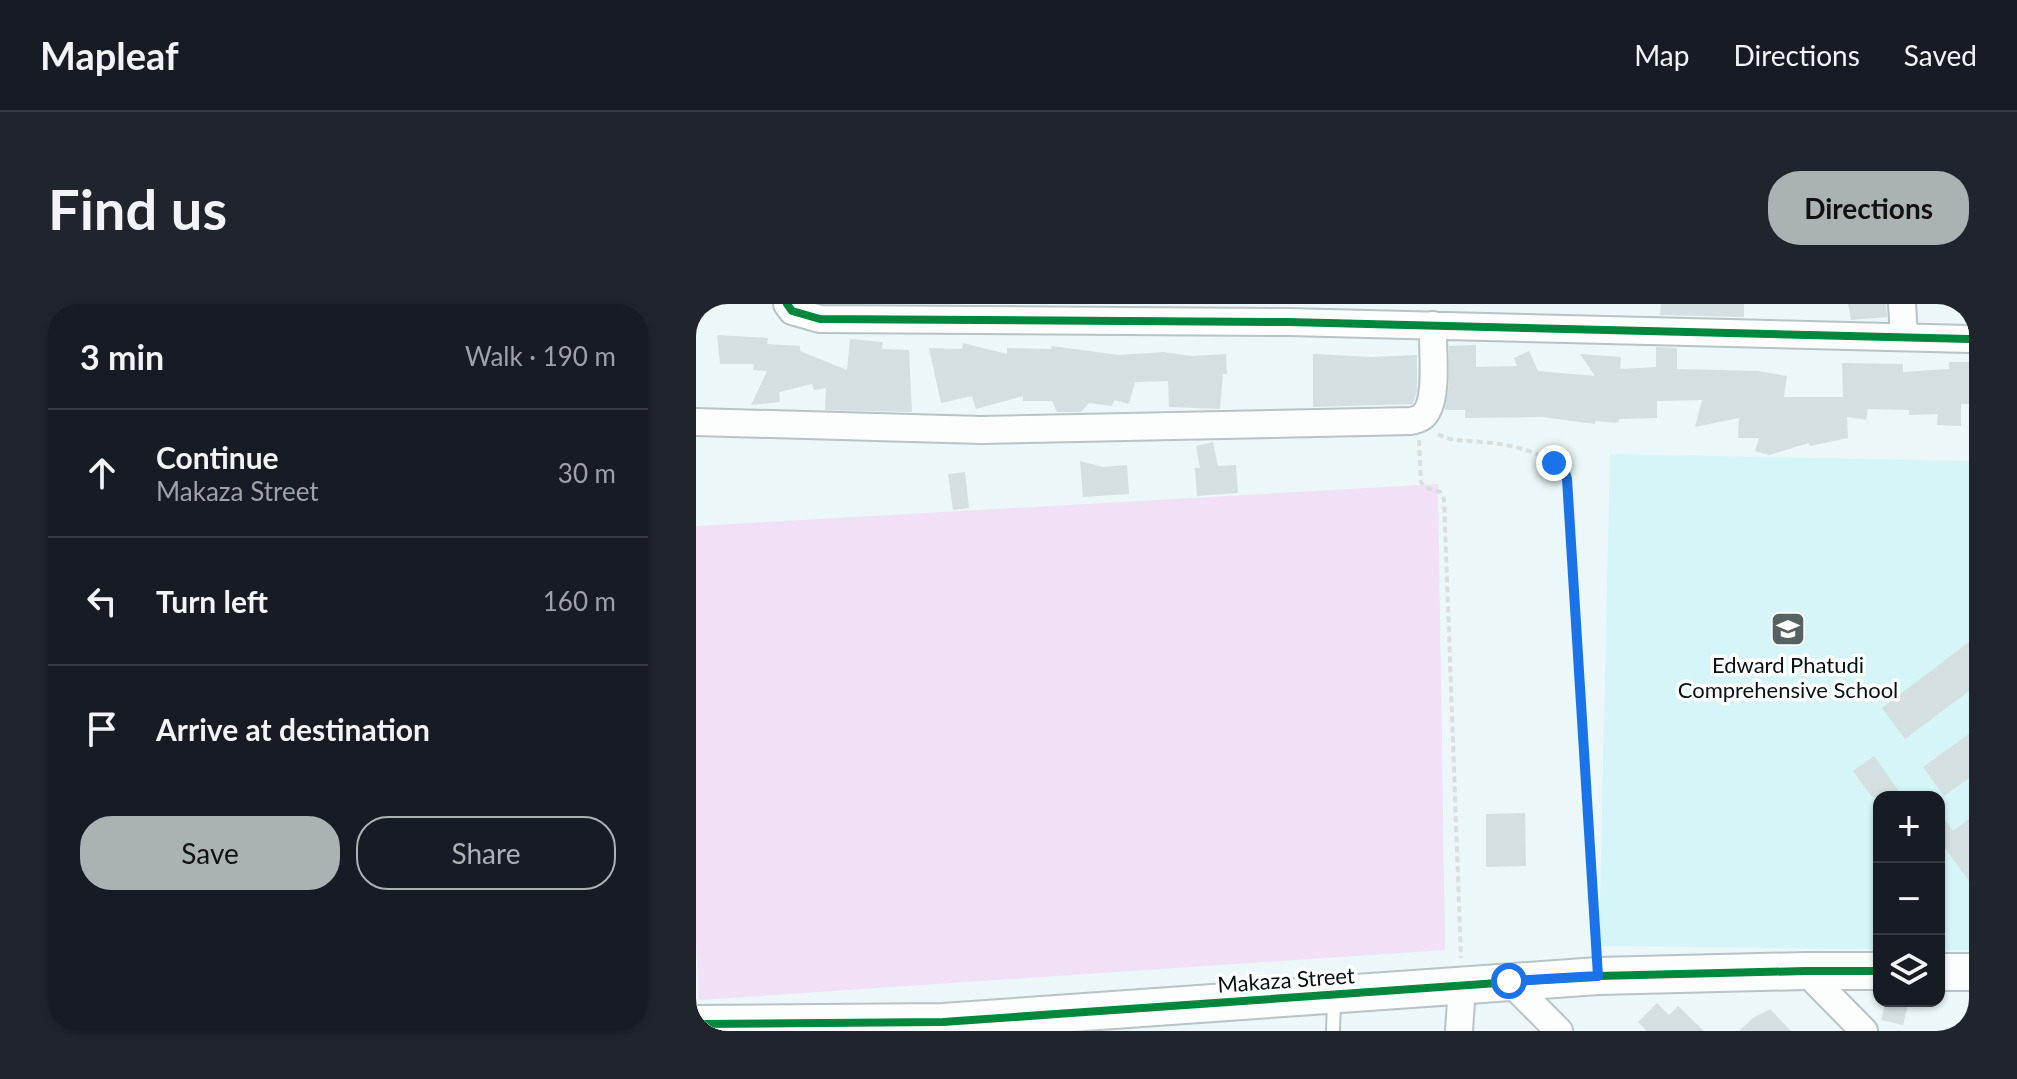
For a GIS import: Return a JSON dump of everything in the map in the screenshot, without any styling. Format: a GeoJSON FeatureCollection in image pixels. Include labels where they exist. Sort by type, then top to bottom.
{"type":"FeatureCollection","features":[{"type":"Feature","properties":{"kind":"street"},"geometry":{"type":"LineString","coordinates":[[787,304],[792,311],[820,319],[1289,313],[1969,339]]}},
{"type":"Feature","properties":{"kind":"street"},"geometry":{"type":"LineString","coordinates":[[1902,304],[1904,337]]}},
{"type":"Feature","properties":{"kind":"street"},"geometry":{"type":"LineString","coordinates":[[696,422],[981,430],[1411,421],[1422,418],[1429,409],[1447,318]]}},
{"type":"Feature","properties":{"kind":"street"},"geometry":{"type":"LineString","coordinates":[[1805,971],[1864,1031]]}},
{"type":"Feature","properties":{"kind":"street","name":"Makaza Street"},"geometry":{"type":"LineString","coordinates":[[696,1024],[944,1026],[1044,1023],[1334,994],[1509,981],[1598,976],[1873,971]]}},
{"type":"Feature","properties":{"kind":"street"},"geometry":{"type":"LineString","coordinates":[[1945,972],[1969,972]]}},
{"type":"Feature","properties":{"kind":"street"},"geometry":{"type":"LineString","coordinates":[[1509,981],[1559,1031]]}},
{"type":"Feature","properties":{"kind":"street"},"geometry":{"type":"LineString","coordinates":[[1459,1031],[1462,986]]}},
{"type":"Feature","properties":{"kind":"lane","name":"Makaza Street"},"geometry":{"type":"LineString","coordinates":[[1333,1031],[1334,994]]}},
{"type":"Feature","properties":{"kind":"path"},"geometry":{"type":"LineString","coordinates":[[1422,418],[1446,439],[1526,450],[1564,469],[1598,976]]}},
{"type":"Feature","properties":{"kind":"path"},"geometry":{"type":"LineString","coordinates":[[1422,418],[1419,447],[1421,482],[1426,488],[1440,492],[1444,499],[1462,986]]}},
{"type":"Feature","properties":{"kind":"shaded area","name":"Edward Phatudi Comprehensive School"},"geometry":{"type":"Polygon","coordinates":[[[1610,454],[1969,461],[1969,950],[1945,950],[1945,791],[1873,791],[1873,949],[1599,946],[1610,454]]]}},
{"type":"Feature","properties":{"kind":"shaded area"},"geometry":{"type":"Polygon","coordinates":[[[1438,484],[1445,950],[699,1000],[696,941],[696,526],[1438,484]]]}},
{"type":"Feature","properties":{"kind":"building"},"geometry":{"type":"Polygon","coordinates":[[[1661,304],[1744,304],[1744,317],[1660,315],[1661,304]]]}},
{"type":"Feature","properties":{"kind":"building"},"geometry":{"type":"Polygon","coordinates":[[[1848,304],[1886,304],[1887,317],[1851,320],[1848,304]]]}},
{"type":"Feature","properties":{"kind":"building"},"geometry":{"type":"Polygon","coordinates":[[[717,335],[768,338],[767,344],[800,346],[800,351],[847,370],[850,339],[883,342],[882,349],[909,350],[912,412],[825,410],[826,388],[814,390],[812,384],[779,392],[780,402],[751,405],[767,371],[753,370],[754,364],[720,364],[717,335]]]}},
{"type":"Feature","properties":{"kind":"building"},"geometry":{"type":"Polygon","coordinates":[[[963,343],[1007,354],[1007,348],[1051,349],[1052,346],[1119,355],[1163,352],[1192,356],[1226,354],[1227,374],[1223,374],[1220,409],[1169,407],[1168,381],[1135,382],[1129,404],[1114,400],[1112,406],[1089,403],[1081,412],[1057,412],[1052,401],[1023,401],[1023,396],[976,409],[972,396],[941,403],[929,348],[962,349],[963,343]]]}},
{"type":"Feature","properties":{"kind":"building"},"geometry":{"type":"Polygon","coordinates":[[[1476,345],[1476,367],[1517,366],[1514,358],[1529,351],[1538,371],[1595,376],[1580,354],[1621,357],[1620,369],[1656,367],[1656,347],[1677,348],[1677,369],[1758,371],[1787,376],[1784,397],[1843,397],[1842,363],[1903,364],[1903,372],[1949,369],[1949,362],[1969,362],[1969,404],[1961,404],[1961,426],[1937,425],[1938,414],[1909,415],[1909,410],[1868,409],[1866,420],[1847,417],[1848,438],[1810,446],[1809,443],[1769,455],[1755,451],[1759,438],[1738,438],[1739,418],[1695,427],[1702,400],[1657,401],[1657,418],[1619,419],[1618,423],[1595,421],[1595,424],[1542,417],[1465,418],[1465,410],[1445,410],[1449,346],[1476,345]]]}},
{"type":"Feature","properties":{"kind":"building"},"geometry":{"type":"Polygon","coordinates":[[[1313,354],[1372,357],[1417,355],[1417,391],[1413,404],[1313,407],[1313,354]]]}},
{"type":"Feature","properties":{"kind":"building"},"geometry":{"type":"Polygon","coordinates":[[[1213,442],[1218,466],[1236,465],[1238,493],[1197,496],[1195,468],[1200,468],[1196,446],[1213,442]]]}},
{"type":"Feature","properties":{"kind":"building"},"geometry":{"type":"Polygon","coordinates":[[[1080,461],[1103,467],[1127,465],[1129,494],[1083,497],[1080,461]]]}},
{"type":"Feature","properties":{"kind":"building"},"geometry":{"type":"Polygon","coordinates":[[[965,472],[969,508],[953,510],[948,474],[965,472]]]}},
{"type":"Feature","properties":{"kind":"building"},"geometry":{"type":"Polygon","coordinates":[[[1969,642],[1969,691],[1905,739],[1882,708],[1969,642]]]}},
{"type":"Feature","properties":{"kind":"building"},"geometry":{"type":"Polygon","coordinates":[[[1969,734],[1969,778],[1945,795],[1945,791],[1940,791],[1923,767],[1969,734]]]}},
{"type":"Feature","properties":{"kind":"building"},"geometry":{"type":"Polygon","coordinates":[[[1874,756],[1899,791],[1873,791],[1872,797],[1853,771],[1874,756]]]}},
{"type":"Feature","properties":{"kind":"building"},"geometry":{"type":"Polygon","coordinates":[[[1525,813],[1526,866],[1486,867],[1486,814],[1525,813]]]}},
{"type":"Feature","properties":{"kind":"building"},"geometry":{"type":"Polygon","coordinates":[[[1969,819],[1969,881],[1945,848],[1945,820],[1953,831],[1969,819]]]}},
{"type":"Feature","properties":{"kind":"building"},"geometry":{"type":"Polygon","coordinates":[[[1657,1003],[1669,1015],[1678,1006],[1704,1031],[1647,1031],[1638,1022],[1657,1003]]]}},
{"type":"Feature","properties":{"kind":"building"},"geometry":{"type":"Polygon","coordinates":[[[1884,1007],[1908,1007],[1903,1025],[1881,1020],[1884,1007]]]}},
{"type":"Feature","properties":{"kind":"building"},"geometry":{"type":"Polygon","coordinates":[[[1770,1009],[1791,1031],[1739,1031],[1753,1018],[1770,1009]]]}},
{"type":"Feature","properties":{"kind":"cycle path"},"geometry":{"type":"LineString","coordinates":[[787,304],[792,311],[820,319],[1288,322],[1969,339]]}},
{"type":"Feature","properties":{"kind":"cycle path"},"geometry":{"type":"LineString","coordinates":[[696,1024],[943,1022],[1598,976],[1873,971]]}},
{"type":"Feature","properties":{"kind":"place","name":"Edward Phatudi Comprehensive School"},"geometry":{"type":"Point","coordinates":[1788,629]}},
{"type":"Feature","properties":{"kind":"route"},"geometry":{"type":"LineString","coordinates":[[1509,981],[1598,976],[1567,479],[1564,469],[1554,463]]}}]}
